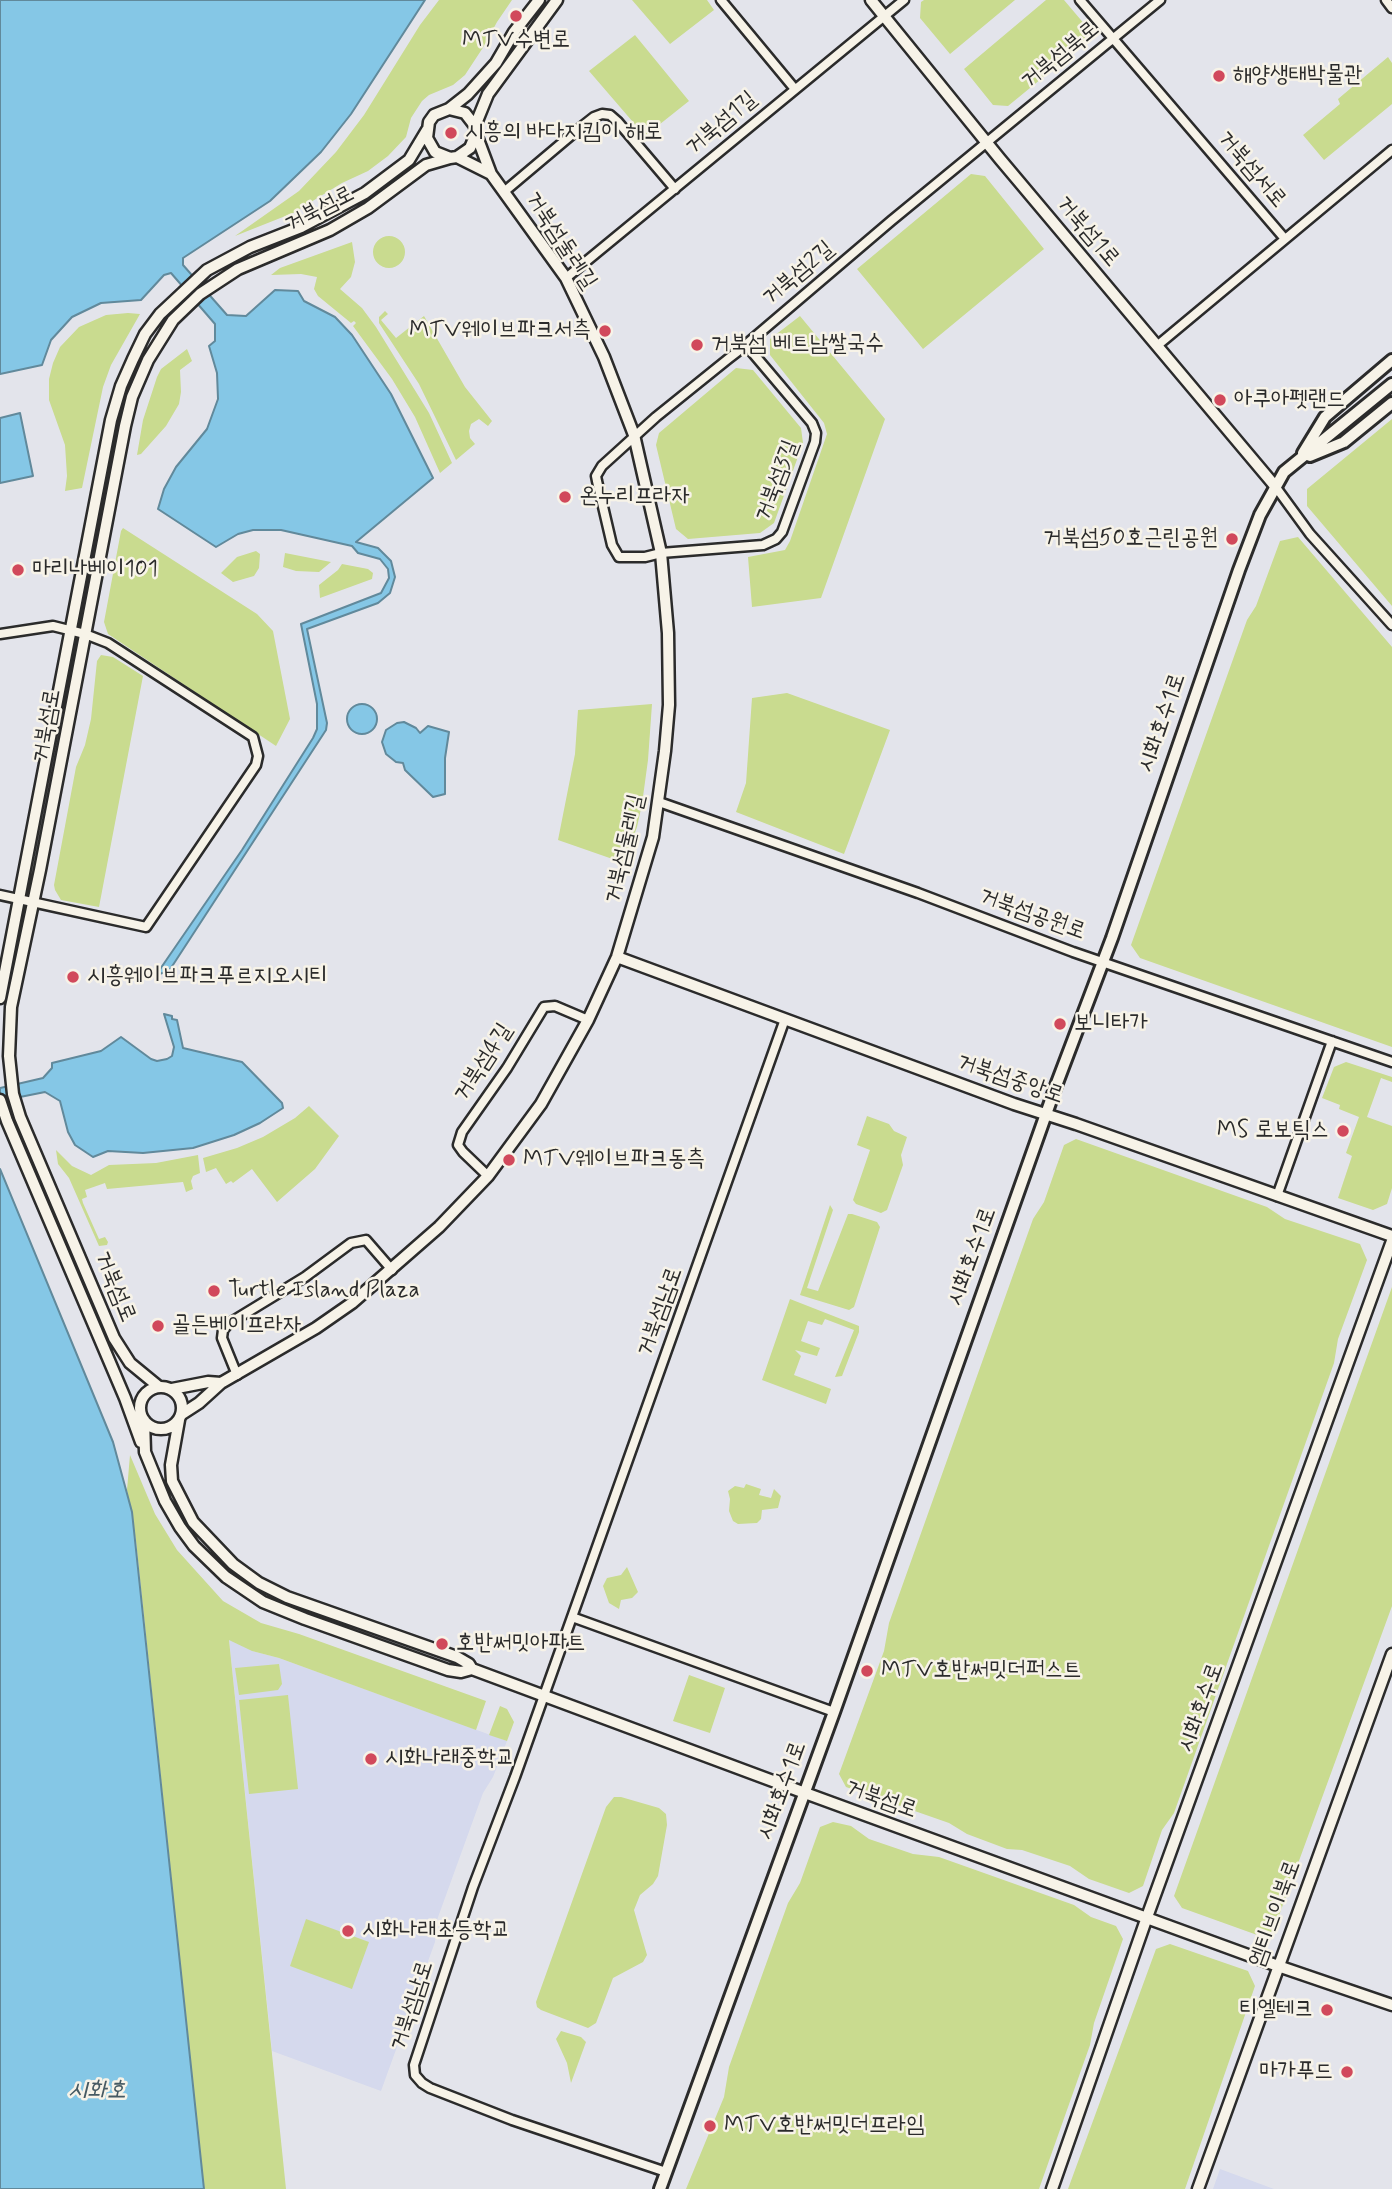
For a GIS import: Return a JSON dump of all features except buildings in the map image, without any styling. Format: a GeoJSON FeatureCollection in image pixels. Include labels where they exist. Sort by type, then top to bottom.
{"type":"FeatureCollection","features":[{"type":"Feature","properties":{"kind":"main road"},"geometry":{"type":"LineString","coordinates":[[1297,461],[1325,417],[1392,359]]}},
{"type":"Feature","properties":{"kind":"main road","name":"시화호수1로"},"geometry":{"type":"LineString","coordinates":[[660,2189],[805,1793],[1103,961],[1238,570],[1260,515],[1284,472],[1392,384]]}},
{"type":"Feature","properties":{"kind":"main road"},"geometry":{"type":"LineString","coordinates":[[1297,461],[1344,442],[1392,403]]}},
{"type":"Feature","properties":{"kind":"street"},"geometry":{"type":"LineString","coordinates":[[0,998],[111,420],[121,386],[145,334],[174,299],[206,270],[250,247],[320,218],[365,193],[409,160],[434,115],[468,94],[496,63],[514,32],[539,0]]}},
{"type":"Feature","properties":{"kind":"street"},"geometry":{"type":"LineString","coordinates":[[454,157],[470,148],[496,83],[557,0]]}},
{"type":"Feature","properties":{"kind":"street"},"geometry":{"type":"LineString","coordinates":[[721,0],[794,88]]}},
{"type":"Feature","properties":{"kind":"street","name":"거북섬1로"},"geometry":{"type":"LineString","coordinates":[[871,0],[1276,486]]}},
{"type":"Feature","properties":{"kind":"street","name":"거북섬1길"},"geometry":{"type":"LineString","coordinates":[[566,278],[904,0]]}},
{"type":"Feature","properties":{"kind":"street","name":"거북섬서로"},"geometry":{"type":"LineString","coordinates":[[1080,0],[1285,239],[1158,345]]}},
{"type":"Feature","properties":{"kind":"street","name":"거북섬북로"},"geometry":{"type":"LineString","coordinates":[[987,141],[1160,0]]}},
{"type":"Feature","properties":{"kind":"street"},"geometry":{"type":"LineString","coordinates":[[1386,0],[1392,8]]}},
{"type":"Feature","properties":{"kind":"street"},"geometry":{"type":"LineString","coordinates":[[449,108],[465,113],[475,130],[491,174]]}},
{"type":"Feature","properties":{"kind":"street","name":"거북섬둘레길"},"geometry":{"type":"LineString","coordinates":[[505,191],[575,131],[601,114],[610,115],[618,122],[675,189]]}},
{"type":"Feature","properties":{"kind":"street"},"geometry":{"type":"LineString","coordinates":[[427,130],[430,146],[435,152],[454,157],[491,174]]}},
{"type":"Feature","properties":{"kind":"street","name":"거북섬2길"},"geometry":{"type":"LineString","coordinates":[[661,553],[626,558],[615,553],[597,481],[598,470],[634,435],[746,345],[987,141]]}},
{"type":"Feature","properties":{"kind":"street"},"geometry":{"type":"LineString","coordinates":[[1285,239],[1392,150]]}},
{"type":"Feature","properties":{"kind":"street","name":"거북섬로"},"geometry":{"type":"LineString","coordinates":[[158,1386],[130,1363],[114,1338],[20,1117],[9,1056],[11,1007],[132,397],[139,377],[159,340],[184,308],[217,281],[256,260],[330,230],[368,208],[426,165],[454,157]]}},
{"type":"Feature","properties":{"kind":"street","name":"거북섬둘레길"},"geometry":{"type":"LineString","coordinates":[[221,1383],[316,1328],[352,1303],[446,1221],[488,1176],[541,1104],[588,1020],[617,957],[653,837],[665,751],[669,681],[668,633],[661,553],[634,435],[604,357],[566,278],[491,174]]}},
{"type":"Feature","properties":{"kind":"street","name":"거북섬3길"},"geometry":{"type":"LineString","coordinates":[[661,553],[763,545],[776,539],[782,532],[816,433],[812,423],[746,345]]}},
{"type":"Feature","properties":{"kind":"street"},"geometry":{"type":"LineString","coordinates":[[1276,486],[1310,534],[1392,625]]}},
{"type":"Feature","properties":{"kind":"street"},"geometry":{"type":"LineString","coordinates":[[0,634],[53,626],[108,643],[253,737],[258,756],[256,765],[146,928],[0,895]]}},
{"type":"Feature","properties":{"kind":"street","name":"거북섬공원로"},"geometry":{"type":"LineString","coordinates":[[659,802],[871,875],[1073,952],[1392,1062]]}},
{"type":"Feature","properties":{"kind":"street","name":"거북섬중앙로"},"geometry":{"type":"LineString","coordinates":[[617,957],[1014,1104],[1392,1238]]}},
{"type":"Feature","properties":{"kind":"street","name":"거북섬4길"},"geometry":{"type":"LineString","coordinates":[[488,1176],[458,1145],[462,1132],[507,1068],[544,1007],[555,1006],[588,1020]]}},
{"type":"Feature","properties":{"kind":"street","name":"거북섬남로"},"geometry":{"type":"LineString","coordinates":[[666,2172],[512,2120],[430,2088],[415,2075],[414,2065],[542,1695],[785,1019]]}},
{"type":"Feature","properties":{"kind":"street"},"geometry":{"type":"LineString","coordinates":[[1277,1196],[1332,1041]]}},
{"type":"Feature","properties":{"kind":"street"},"geometry":{"type":"LineString","coordinates":[[0,1100],[145,1452],[180,1527],[209,1561],[247,1592],[282,1611],[448,1670],[461,1672],[472,1669],[457,1657],[287,1597],[259,1583],[233,1564],[193,1522],[172,1481],[171,1465],[181,1401],[172,1389]]}},
{"type":"Feature","properties":{"kind":"street","name":"시화호수로"},"geometry":{"type":"LineString","coordinates":[[1052,2189],[1147,1917],[1392,1238]]}},
{"type":"Feature","properties":{"kind":"street"},"geometry":{"type":"LineString","coordinates":[[237,1375],[222,1338],[223,1330],[228,1324],[287,1289],[351,1242],[366,1240],[392,1270]]}},
{"type":"Feature","properties":{"kind":"street"},"geometry":{"type":"LineString","coordinates":[[144,1374],[186,1385]]}},
{"type":"Feature","properties":{"kind":"street"},"geometry":{"type":"LineString","coordinates":[[145,1452],[142,1399],[151,1388],[158,1386],[172,1389],[208,1382],[221,1383]]}},
{"type":"Feature","properties":{"kind":"street"},"geometry":{"type":"LineString","coordinates":[[125,1398],[148,1425],[161,1429],[174,1425],[221,1383]]}},
{"type":"Feature","properties":{"kind":"street"},"geometry":{"type":"LineString","coordinates":[[176,1437],[199,1403]]}},
{"type":"Feature","properties":{"kind":"street"},"geometry":{"type":"LineString","coordinates":[[572,1617],[834,1712]]}},
{"type":"Feature","properties":{"kind":"street","name":"엠티브이북로"},"geometry":{"type":"LineString","coordinates":[[1198,2189],[1392,1654]]}},
{"type":"Feature","properties":{"kind":"street","name":"거북섬로"},"geometry":{"type":"LineString","coordinates":[[472,1669],[1278,1966],[1392,2005]]}},
{"type":"Feature","properties":{"kind":"shaded area"},"geometry":{"type":"Polygon","coordinates":[[[229,1639],[252,1651],[279,1658],[507,1741],[493,1777],[483,1793],[437,1920],[435,1942],[381,2091],[272,2051],[229,1639]]]}},
{"type":"Feature","properties":{"kind":"shaded area"},"geometry":{"type":"Polygon","coordinates":[[[1220,2169],[1274,2189],[1213,2189],[1220,2169]]]}},
{"type":"Feature","properties":{"kind":"green space"},"geometry":{"type":"Polygon","coordinates":[[[439,0],[512,0],[465,75],[453,85],[429,95],[422,101],[411,118],[406,137],[388,156],[368,171],[342,183],[293,213],[235,236],[299,191],[336,152],[364,115],[420,25],[439,0]]]}},
{"type":"Feature","properties":{"kind":"green space"},"geometry":{"type":"Polygon","coordinates":[[[632,0],[707,0],[714,10],[670,44],[632,0]]]}},
{"type":"Feature","properties":{"kind":"green space"},"geometry":{"type":"Polygon","coordinates":[[[1015,0],[950,54],[920,18],[921,2],[1015,0]]]}},
{"type":"Feature","properties":{"kind":"green space"},"geometry":{"type":"Polygon","coordinates":[[[1046,0],[1064,0],[1086,26],[1085,43],[1008,106],[993,105],[964,69],[1046,0]]]}},
{"type":"Feature","properties":{"kind":"green space"},"geometry":{"type":"Polygon","coordinates":[[[635,35],[689,101],[645,136],[589,71],[635,35]]]}},
{"type":"Feature","properties":{"kind":"green space"},"geometry":{"type":"Polygon","coordinates":[[[1388,57],[1392,63],[1392,104],[1324,160],[1303,135],[1340,104],[1338,99],[1388,57]]]}},
{"type":"Feature","properties":{"kind":"green space"},"geometry":{"type":"Polygon","coordinates":[[[971,174],[985,176],[1044,249],[923,349],[857,269],[971,174]]]}},
{"type":"Feature","properties":{"kind":"green space"},"geometry":{"type":"Polygon","coordinates":[[[389,236],[400,241],[405,252],[400,263],[389,268],[378,263],[373,252],[378,241],[389,236]]]}},
{"type":"Feature","properties":{"kind":"green space"},"geometry":{"type":"Polygon","coordinates":[[[352,242],[355,262],[351,277],[340,289],[362,308],[376,327],[429,413],[452,463],[440,473],[415,417],[392,379],[353,326],[356,323],[351,323],[318,296],[314,289],[317,277],[301,274],[271,275],[280,268],[352,242]]]}},
{"type":"Feature","properties":{"kind":"green space"},"geometry":{"type":"Polygon","coordinates":[[[385,311],[388,314],[381,320],[396,338],[424,316],[465,387],[492,421],[488,426],[479,419],[471,424],[470,438],[475,444],[456,460],[419,384],[379,323],[379,317],[385,311]]]}},
{"type":"Feature","properties":{"kind":"green space"},"geometry":{"type":"Polygon","coordinates":[[[140,314],[111,365],[103,387],[82,488],[65,491],[65,445],[49,400],[49,379],[53,363],[60,347],[79,327],[106,315],[140,314]]]}},
{"type":"Feature","properties":{"kind":"green space"},"geometry":{"type":"Polygon","coordinates":[[[800,316],[885,419],[821,598],[752,607],[748,557],[785,550],[827,434],[824,423],[770,355],[770,339],[800,316]]]}},
{"type":"Feature","properties":{"kind":"green space"},"geometry":{"type":"Polygon","coordinates":[[[187,349],[192,361],[180,370],[179,404],[166,426],[141,454],[137,455],[143,420],[157,377],[161,369],[187,349]]]}},
{"type":"Feature","properties":{"kind":"green space"},"geometry":{"type":"Polygon","coordinates":[[[736,368],[753,370],[801,428],[803,443],[774,523],[760,533],[688,539],[676,529],[656,445],[659,433],[736,368]]]}},
{"type":"Feature","properties":{"kind":"green space"},"geometry":{"type":"Polygon","coordinates":[[[1392,419],[1392,606],[1307,506],[1307,489],[1392,419]]]}},
{"type":"Feature","properties":{"kind":"green space"},"geometry":{"type":"Polygon","coordinates":[[[123,528],[257,614],[273,631],[290,719],[276,746],[108,634],[104,622],[123,528]]]}},
{"type":"Feature","properties":{"kind":"green space"},"geometry":{"type":"Polygon","coordinates":[[[1298,537],[1392,647],[1392,1047],[1140,958],[1131,945],[1247,620],[1256,606],[1280,541],[1298,537]]]}},
{"type":"Feature","properties":{"kind":"green space"},"geometry":{"type":"Polygon","coordinates":[[[256,551],[260,554],[259,568],[254,576],[233,582],[221,573],[237,557],[256,551]]]}},
{"type":"Feature","properties":{"kind":"green space"},"geometry":{"type":"Polygon","coordinates":[[[285,553],[331,562],[319,572],[296,571],[283,567],[285,553]]]}},
{"type":"Feature","properties":{"kind":"green space"},"geometry":{"type":"Polygon","coordinates":[[[342,564],[368,569],[373,573],[372,579],[320,598],[319,585],[342,564]]]}},
{"type":"Feature","properties":{"kind":"green space"},"geometry":{"type":"Polygon","coordinates":[[[101,655],[113,657],[143,676],[99,907],[61,900],[54,885],[76,767],[91,719],[97,661],[101,655]]]}},
{"type":"Feature","properties":{"kind":"green space"},"geometry":{"type":"Polygon","coordinates":[[[787,693],[890,730],[844,854],[736,812],[746,783],[752,698],[787,693]]]}},
{"type":"Feature","properties":{"kind":"green space"},"geometry":{"type":"Polygon","coordinates":[[[652,704],[642,804],[624,863],[558,840],[575,754],[578,710],[652,704]]]}},
{"type":"Feature","properties":{"kind":"green space"},"geometry":{"type":"Polygon","coordinates":[[[1346,1062],[1392,1077],[1392,1082],[1381,1078],[1367,1117],[1392,1126],[1392,1188],[1387,1204],[1373,1210],[1338,1198],[1352,1156],[1346,1153],[1359,1117],[1322,1098],[1334,1067],[1346,1062]]]}},
{"type":"Feature","properties":{"kind":"green space"},"geometry":{"type":"Polygon","coordinates":[[[309,1106],[339,1136],[315,1169],[277,1202],[252,1169],[233,1183],[231,1181],[226,1184],[216,1168],[206,1172],[203,1158],[263,1137],[295,1118],[309,1106]]]}},
{"type":"Feature","properties":{"kind":"green space"},"geometry":{"type":"Polygon","coordinates":[[[867,1116],[889,1124],[894,1131],[907,1137],[901,1155],[903,1165],[887,1210],[881,1213],[856,1204],[853,1200],[870,1150],[857,1145],[867,1116]]]}},
{"type":"Feature","properties":{"kind":"green space"},"geometry":{"type":"Polygon","coordinates":[[[1076,1139],[1267,1207],[1285,1219],[1360,1244],[1367,1260],[1338,1339],[1334,1363],[1174,1813],[1162,1830],[1143,1886],[1129,1893],[1089,1879],[1070,1866],[1022,1850],[1007,1849],[967,1834],[949,1823],[846,1787],[839,1774],[884,1651],[889,1623],[1033,1219],[1044,1202],[1064,1145],[1076,1139]]]}},
{"type":"Feature","properties":{"kind":"green space"},"geometry":{"type":"Polygon","coordinates":[[[56,1150],[72,1166],[91,1175],[109,1165],[156,1163],[198,1155],[200,1173],[193,1176],[193,1189],[186,1192],[183,1182],[107,1189],[105,1183],[85,1190],[87,1197],[82,1199],[83,1203],[99,1239],[105,1237],[108,1242],[107,1245],[99,1246],[69,1178],[58,1164],[56,1150]]]}},
{"type":"Feature","properties":{"kind":"green space"},"geometry":{"type":"Polygon","coordinates":[[[830,1205],[833,1210],[807,1288],[818,1291],[848,1214],[877,1222],[880,1227],[854,1307],[849,1310],[800,1295],[830,1205]]]}},
{"type":"Feature","properties":{"kind":"green space"},"geometry":{"type":"Polygon","coordinates":[[[1392,1287],[1392,1606],[1273,1932],[1260,1936],[1182,1908],[1174,1896],[1392,1287]]]}},
{"type":"Feature","properties":{"kind":"green space"},"geometry":{"type":"Polygon","coordinates":[[[790,1299],[859,1326],[842,1376],[835,1377],[854,1330],[825,1319],[822,1325],[808,1321],[801,1341],[820,1348],[817,1356],[795,1350],[801,1356],[794,1375],[831,1389],[826,1404],[762,1380],[790,1299]]]}},
{"type":"Feature","properties":{"kind":"green space"},"geometry":{"type":"Polygon","coordinates":[[[130,1455],[155,1514],[177,1550],[223,1601],[261,1623],[486,1701],[476,1730],[279,1658],[252,1651],[229,1640],[286,2189],[204,2189],[136,1541],[127,1490],[130,1455]]]}},
{"type":"Feature","properties":{"kind":"green space"},"geometry":{"type":"Polygon","coordinates":[[[746,1484],[761,1489],[759,1495],[771,1498],[774,1489],[781,1496],[778,1508],[762,1510],[761,1519],[757,1523],[738,1524],[733,1521],[729,1511],[728,1491],[735,1486],[744,1488],[746,1484]]]}},
{"type":"Feature","properties":{"kind":"green space"},"geometry":{"type":"Polygon","coordinates":[[[627,1567],[638,1592],[632,1598],[621,1600],[619,1609],[609,1603],[603,1586],[607,1578],[621,1575],[627,1567]]]}},
{"type":"Feature","properties":{"kind":"green space"},"geometry":{"type":"Polygon","coordinates":[[[279,1664],[282,1684],[278,1690],[239,1695],[235,1668],[279,1664]]]}},
{"type":"Feature","properties":{"kind":"green space"},"geometry":{"type":"Polygon","coordinates":[[[689,1675],[725,1688],[710,1733],[673,1721],[689,1675]]]}},
{"type":"Feature","properties":{"kind":"green space"},"geometry":{"type":"Polygon","coordinates":[[[288,1695],[298,1789],[249,1794],[239,1700],[288,1695]]]}},
{"type":"Feature","properties":{"kind":"green space"},"geometry":{"type":"Polygon","coordinates":[[[500,1706],[507,1709],[514,1722],[507,1741],[489,1735],[500,1706]]]}},
{"type":"Feature","properties":{"kind":"green space"},"geometry":{"type":"Polygon","coordinates":[[[614,1797],[659,1808],[666,1814],[667,1825],[658,1876],[640,1895],[634,1910],[647,1955],[643,1962],[613,1978],[596,2023],[588,2028],[541,2010],[536,2002],[606,1807],[614,1797]]]}},
{"type":"Feature","properties":{"kind":"green space"},"geometry":{"type":"Polygon","coordinates":[[[833,1822],[851,1826],[869,1839],[913,1854],[939,1857],[1074,1905],[1091,1917],[1116,1926],[1123,1939],[1094,2023],[1090,2045],[1039,2189],[686,2189],[724,2097],[729,2067],[788,1903],[800,1883],[820,1827],[833,1822]]]}},
{"type":"Feature","properties":{"kind":"green space"},"geometry":{"type":"Polygon","coordinates":[[[306,1919],[369,1942],[352,1989],[290,1966],[306,1919]]]}},
{"type":"Feature","properties":{"kind":"green space"},"geometry":{"type":"Polygon","coordinates":[[[1170,1944],[1248,1971],[1255,1986],[1185,2189],[1068,2189],[1156,1949],[1170,1944]]]}},
{"type":"Feature","properties":{"kind":"green space"},"geometry":{"type":"Polygon","coordinates":[[[561,2031],[581,2037],[586,2042],[571,2083],[567,2063],[556,2039],[561,2031]]]}},
{"type":"Feature","properties":{"kind":"water"},"geometry":{"type":"Polygon","coordinates":[[[0,0],[425,0],[351,114],[321,152],[270,201],[183,258],[183,265],[227,315],[246,316],[275,290],[298,291],[304,301],[335,317],[352,335],[391,394],[433,478],[356,542],[378,548],[391,561],[395,577],[390,593],[378,603],[307,629],[327,723],[326,730],[169,971],[156,975],[242,850],[317,729],[317,704],[301,624],[381,593],[389,578],[388,569],[380,559],[358,553],[352,546],[281,530],[253,530],[238,534],[216,547],[158,509],[164,489],[176,467],[207,429],[218,399],[217,373],[209,346],[215,341],[215,324],[171,273],[164,275],[141,300],[101,303],[72,317],[51,340],[42,365],[0,374],[0,0]]]}},
{"type":"Feature","properties":{"kind":"water"},"geometry":{"type":"Polygon","coordinates":[[[20,413],[33,476],[0,483],[0,418],[20,413]]]}},
{"type":"Feature","properties":{"kind":"water"},"geometry":{"type":"Polygon","coordinates":[[[362,704],[373,708],[377,719],[373,730],[362,734],[351,730],[347,719],[351,708],[362,704]]]}},
{"type":"Feature","properties":{"kind":"water"},"geometry":{"type":"Polygon","coordinates":[[[404,722],[420,733],[428,726],[449,732],[445,758],[445,794],[433,797],[405,770],[403,763],[396,762],[386,754],[382,742],[386,730],[404,722]]]}},
{"type":"Feature","properties":{"kind":"water"},"geometry":{"type":"Polygon","coordinates":[[[164,1014],[177,1020],[183,1048],[242,1062],[282,1103],[283,1108],[234,1135],[193,1148],[143,1153],[108,1151],[93,1157],[75,1145],[68,1132],[60,1101],[45,1092],[0,1101],[0,1088],[43,1078],[52,1068],[52,1063],[101,1051],[121,1037],[151,1059],[167,1059],[172,1056],[174,1047],[164,1014]]]}},
{"type":"Feature","properties":{"kind":"water","name":"시화호"},"geometry":{"type":"Polygon","coordinates":[[[0,1169],[113,1442],[132,1512],[204,2189],[0,2189],[0,1169]]]}},
{"type":"Feature","properties":{"kind":"place","name":"MTV수변로"},"geometry":{"type":"Point","coordinates":[516,16]}},
{"type":"Feature","properties":{"kind":"place","name":"해양생태박물관"},"geometry":{"type":"Point","coordinates":[1219,76]}},
{"type":"Feature","properties":{"kind":"place","name":"시흥의 바다지킴이 해로"},"geometry":{"type":"Point","coordinates":[451,133]}},
{"type":"Feature","properties":{"kind":"place","name":"MTV웨이브파크서측"},"geometry":{"type":"Point","coordinates":[605,331]}},
{"type":"Feature","properties":{"kind":"place","name":"거북섬 베트남쌀국수"},"geometry":{"type":"Point","coordinates":[697,345]}},
{"type":"Feature","properties":{"kind":"place","name":"아쿠아펫랜드"},"geometry":{"type":"Point","coordinates":[1220,400]}},
{"type":"Feature","properties":{"kind":"place","name":"온누리프라자"},"geometry":{"type":"Point","coordinates":[565,497]}},
{"type":"Feature","properties":{"kind":"place","name":"거북섬50호근린공원"},"geometry":{"type":"Point","coordinates":[1232,539]}},
{"type":"Feature","properties":{"kind":"place","name":"마리나베이101"},"geometry":{"type":"Point","coordinates":[18,570]}},
{"type":"Feature","properties":{"kind":"place","name":"시흥웨이브파크푸르지오시티"},"geometry":{"type":"Point","coordinates":[73,977]}},
{"type":"Feature","properties":{"kind":"place","name":"보니타가"},"geometry":{"type":"Point","coordinates":[1060,1024]}},
{"type":"Feature","properties":{"kind":"place","name":"MS 로보틱스"},"geometry":{"type":"Point","coordinates":[1343,1131]}},
{"type":"Feature","properties":{"kind":"place","name":"MTV웨이브파크동측"},"geometry":{"type":"Point","coordinates":[509,1160]}},
{"type":"Feature","properties":{"kind":"place","name":"Turtle Island Plaza"},"geometry":{"type":"Point","coordinates":[214,1291]}},
{"type":"Feature","properties":{"kind":"place","name":"골든베이프라자"},"geometry":{"type":"Point","coordinates":[158,1326]}},
{"type":"Feature","properties":{"kind":"place","name":"호반써밋아파트"},"geometry":{"type":"Point","coordinates":[442,1644]}},
{"type":"Feature","properties":{"kind":"place","name":"MTV호반써밋더퍼스트"},"geometry":{"type":"Point","coordinates":[867,1671]}},
{"type":"Feature","properties":{"kind":"place","name":"시화나래중학교"},"geometry":{"type":"Point","coordinates":[371,1759]}},
{"type":"Feature","properties":{"kind":"place","name":"시화나래초등학교"},"geometry":{"type":"Point","coordinates":[348,1931]}},
{"type":"Feature","properties":{"kind":"place","name":"티엘테크"},"geometry":{"type":"Point","coordinates":[1327,2010]}},
{"type":"Feature","properties":{"kind":"place","name":"마가푸드"},"geometry":{"type":"Point","coordinates":[1347,2072]}},
{"type":"Feature","properties":{"kind":"place","name":"MTV호반써밋더프라임"},"geometry":{"type":"Point","coordinates":[710,2126]}}]}
